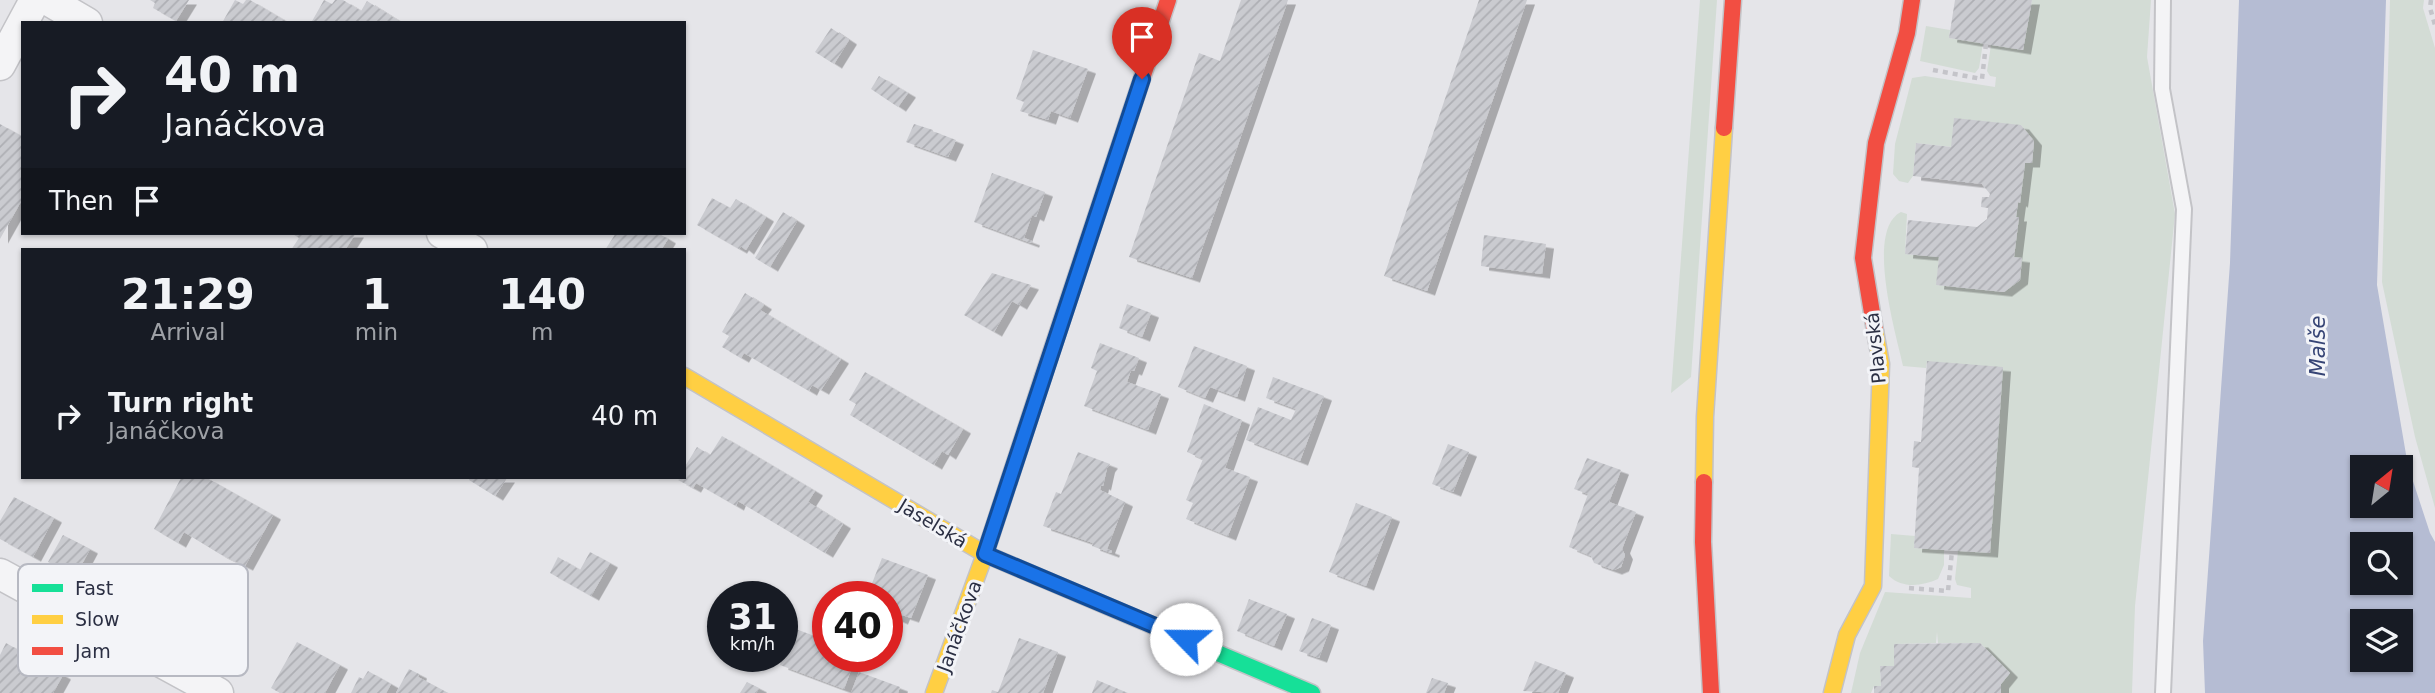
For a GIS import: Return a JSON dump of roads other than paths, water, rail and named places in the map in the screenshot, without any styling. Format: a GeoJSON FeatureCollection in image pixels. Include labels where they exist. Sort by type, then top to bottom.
{"type":"FeatureCollection","features":[{"type":"Feature","properties":{"kind":"street"},"geometry":{"type":"LineString","coordinates":[[24,21],[35,0]]}},
{"type":"Feature","properties":{"kind":"street"},"geometry":{"type":"LineString","coordinates":[[48,0],[84,21]]}},
{"type":"Feature","properties":{"kind":"street","name":"Janáčkova"},"geometry":{"type":"LineString","coordinates":[[934,693],[985,554],[1168,0]]}},
{"type":"Feature","properties":{"kind":"street"},"geometry":{"type":"LineString","coordinates":[[1711,693],[1703,542],[1705,417],[1733,0]]}},
{"type":"Feature","properties":{"kind":"street","name":"Plavská"},"geometry":{"type":"LineString","coordinates":[[1832,693],[1847,635],[1873,586],[1881,364],[1863,258],[1876,143],[1912,0]]}},
{"type":"Feature","properties":{"kind":"street"},"geometry":{"type":"LineString","coordinates":[[0,65],[21,26]]}},
{"type":"Feature","properties":{"kind":"street"},"geometry":{"type":"LineString","coordinates":[[446,235],[468,248]]}},
{"type":"Feature","properties":{"kind":"street","name":"Jaselská"},"geometry":{"type":"LineString","coordinates":[[686,377],[985,554],[1312,693]]}},
{"type":"Feature","properties":{"kind":"street"},"geometry":{"type":"LineString","coordinates":[[0,574],[18,584]]}},
{"type":"Feature","properties":{"kind":"street"},"geometry":{"type":"LineString","coordinates":[[187,676],[218,693]]}},
{"type":"Feature","properties":{"kind":"lane"},"geometry":{"type":"LineString","coordinates":[[2163,0],[2162,89],[2184,209],[2163,693]]}},
{"type":"Feature","properties":{"kind":"water","name":"Malše"},"geometry":{"type":"Polygon","coordinates":[[[2239,0],[2386,0],[2377,285],[2406,455],[2350,455],[2350,518],[2413,518],[2413,481],[2435,542],[2435,693],[2205,693],[2203,641],[2230,263],[2239,0]]]}}]}
